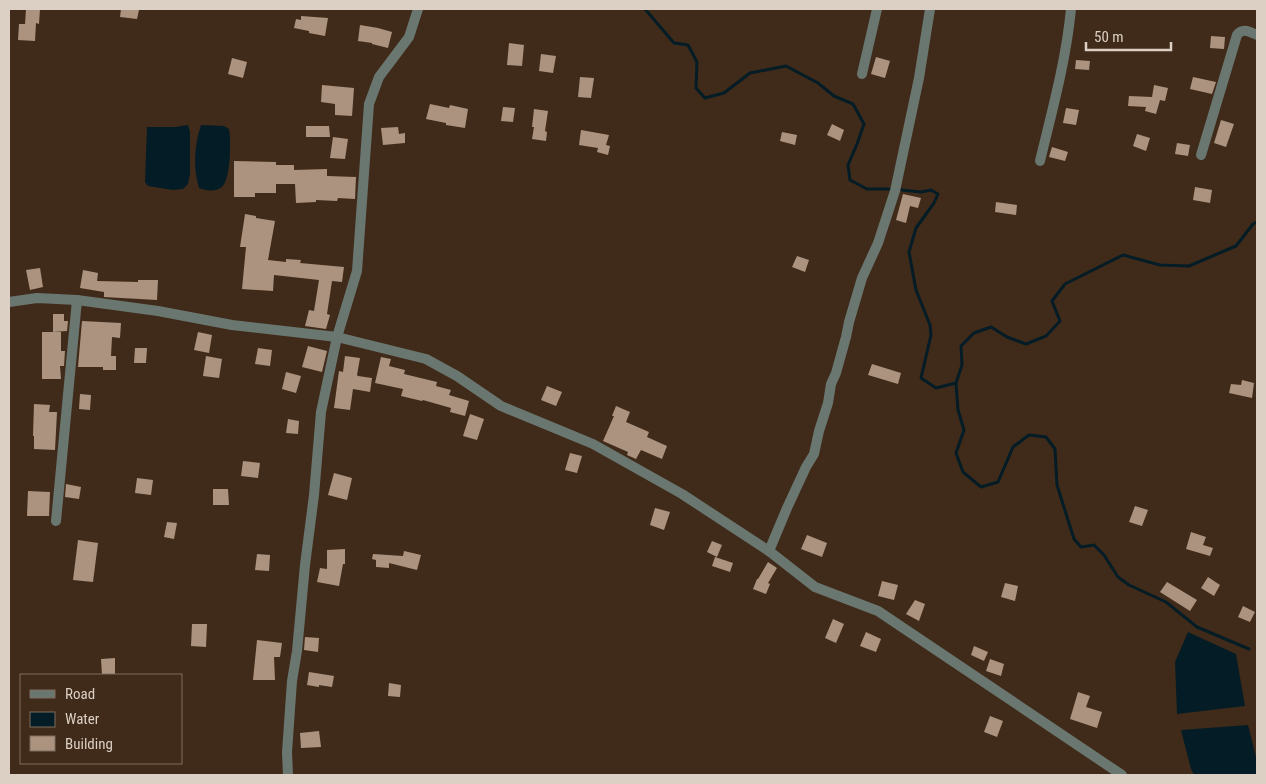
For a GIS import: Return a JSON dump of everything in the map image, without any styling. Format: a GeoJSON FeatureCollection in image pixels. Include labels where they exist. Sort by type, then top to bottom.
{"type":"FeatureCollection","features":[{"type":"Feature","properties":{"kind":"street"},"geometry":{"type":"LineString","coordinates":[[288,775],[287,752],[292,681],[314,495],[321,412],[337,337],[357,271],[369,104],[379,77],[409,37],[418,9]]}},
{"type":"Feature","properties":{"kind":"street"},"geometry":{"type":"LineString","coordinates":[[862,74],[877,9]]}},
{"type":"Feature","properties":{"kind":"street"},"geometry":{"type":"LineString","coordinates":[[769,551],[806,467],[814,454],[828,403],[831,384],[836,373],[862,278],[878,243],[895,190],[919,78],[930,9]]}},
{"type":"Feature","properties":{"kind":"street"},"geometry":{"type":"LineString","coordinates":[[1040,161],[1064,61],[1071,9]]}},
{"type":"Feature","properties":{"kind":"street"},"geometry":{"type":"LineString","coordinates":[[1201,155],[1237,35],[1245,30],[1257,35]]}},
{"type":"Feature","properties":{"kind":"street"},"geometry":{"type":"LineString","coordinates":[[9,302],[37,298],[77,300],[158,311],[232,325],[337,337],[426,359],[457,376],[501,406],[592,444],[674,490],[769,551],[815,587],[878,611],[1122,775]]}},
{"type":"Feature","properties":{"kind":"street"},"geometry":{"type":"LineString","coordinates":[[56,521],[77,300]]}},
{"type":"Feature","properties":{"kind":"water"},"geometry":{"type":"Polygon","coordinates":[[[188,125],[190,132],[190,174],[188,184],[183,189],[173,190],[148,186],[145,182],[147,127],[188,125]]]}},
{"type":"Feature","properties":{"kind":"water"},"geometry":{"type":"Polygon","coordinates":[[[201,125],[224,126],[229,129],[229,168],[225,182],[217,190],[199,188],[197,181],[195,157],[201,125]]]}},
{"type":"Feature","properties":{"kind":"water"},"geometry":{"type":"Polygon","coordinates":[[[1188,632],[1236,654],[1245,706],[1177,714],[1175,662],[1188,632]]]}},
{"type":"Feature","properties":{"kind":"water"},"geometry":{"type":"Polygon","coordinates":[[[1248,725],[1257,761],[1257,775],[1194,775],[1181,730],[1248,725]]]}},
{"type":"Feature","properties":{"kind":"building"},"geometry":{"type":"Polygon","coordinates":[[[26,9],[40,9],[39,24],[36,23],[35,41],[18,40],[19,24],[25,24],[26,9]]]}},
{"type":"Feature","properties":{"kind":"building"},"geometry":{"type":"Polygon","coordinates":[[[121,9],[139,10],[137,19],[120,17],[121,9]]]}},
{"type":"Feature","properties":{"kind":"building"},"geometry":{"type":"Polygon","coordinates":[[[301,16],[328,18],[325,36],[294,28],[296,19],[301,20],[301,16]]]}},
{"type":"Feature","properties":{"kind":"building"},"geometry":{"type":"Polygon","coordinates":[[[360,25],[392,32],[388,48],[358,41],[360,25]]]}},
{"type":"Feature","properties":{"kind":"building"},"geometry":{"type":"Polygon","coordinates":[[[1211,36],[1225,37],[1224,49],[1210,48],[1211,36]]]}},
{"type":"Feature","properties":{"kind":"building"},"geometry":{"type":"Polygon","coordinates":[[[509,43],[524,45],[522,66],[507,65],[509,43]]]}},
{"type":"Feature","properties":{"kind":"building"},"geometry":{"type":"Polygon","coordinates":[[[541,54],[556,56],[553,73],[539,71],[541,54]]]}},
{"type":"Feature","properties":{"kind":"building"},"geometry":{"type":"Polygon","coordinates":[[[876,57],[890,61],[885,78],[871,74],[876,57]]]}},
{"type":"Feature","properties":{"kind":"building"},"geometry":{"type":"Polygon","coordinates":[[[232,58],[247,62],[243,78],[228,74],[232,58]]]}},
{"type":"Feature","properties":{"kind":"building"},"geometry":{"type":"Polygon","coordinates":[[[1076,60],[1090,61],[1089,70],[1075,69],[1076,60]]]}},
{"type":"Feature","properties":{"kind":"building"},"geometry":{"type":"Polygon","coordinates":[[[580,77],[594,78],[591,98],[578,97],[580,77]]]}},
{"type":"Feature","properties":{"kind":"building"},"geometry":{"type":"Polygon","coordinates":[[[1193,77],[1216,82],[1212,94],[1190,89],[1193,77]]]}},
{"type":"Feature","properties":{"kind":"building"},"geometry":{"type":"Polygon","coordinates":[[[322,85],[354,88],[352,116],[335,115],[335,104],[321,102],[322,85]]]}},
{"type":"Feature","properties":{"kind":"building"},"geometry":{"type":"Polygon","coordinates":[[[1154,85],[1168,88],[1165,101],[1160,100],[1156,114],[1145,111],[1146,107],[1128,106],[1129,96],[1152,97],[1154,85]]]}},
{"type":"Feature","properties":{"kind":"building"},"geometry":{"type":"Polygon","coordinates":[[[430,104],[449,108],[450,105],[468,109],[465,128],[426,119],[430,104]]]}},
{"type":"Feature","properties":{"kind":"building"},"geometry":{"type":"Polygon","coordinates":[[[503,107],[515,108],[513,122],[501,121],[503,107]]]}},
{"type":"Feature","properties":{"kind":"building"},"geometry":{"type":"Polygon","coordinates":[[[1066,108],[1079,110],[1076,125],[1063,123],[1066,108]]]}},
{"type":"Feature","properties":{"kind":"building"},"geometry":{"type":"Polygon","coordinates":[[[534,109],[548,111],[545,131],[547,132],[546,141],[532,139],[534,109]]]}},
{"type":"Feature","properties":{"kind":"building"},"geometry":{"type":"Polygon","coordinates":[[[1221,120],[1234,124],[1226,147],[1214,143],[1221,120]]]}},
{"type":"Feature","properties":{"kind":"building"},"geometry":{"type":"Polygon","coordinates":[[[832,124],[844,130],[840,141],[827,135],[832,124]]]}},
{"type":"Feature","properties":{"kind":"building"},"geometry":{"type":"Polygon","coordinates":[[[306,126],[329,126],[330,137],[306,137],[306,126]]]}},
{"type":"Feature","properties":{"kind":"building"},"geometry":{"type":"Polygon","coordinates":[[[398,127],[399,134],[405,133],[405,143],[383,145],[381,128],[398,127]]]}},
{"type":"Feature","properties":{"kind":"building"},"geometry":{"type":"Polygon","coordinates":[[[581,130],[609,135],[606,145],[610,146],[608,155],[597,152],[598,148],[579,145],[581,130]]]}},
{"type":"Feature","properties":{"kind":"building"},"geometry":{"type":"Polygon","coordinates":[[[782,132],[797,135],[795,145],[780,141],[782,132]]]}},
{"type":"Feature","properties":{"kind":"building"},"geometry":{"type":"Polygon","coordinates":[[[1137,134],[1150,138],[1146,151],[1133,146],[1137,134]]]}},
{"type":"Feature","properties":{"kind":"building"},"geometry":{"type":"Polygon","coordinates":[[[333,137],[348,139],[345,159],[330,158],[333,137]]]}},
{"type":"Feature","properties":{"kind":"building"},"geometry":{"type":"Polygon","coordinates":[[[1177,143],[1190,145],[1188,156],[1175,154],[1177,143]]]}},
{"type":"Feature","properties":{"kind":"building"},"geometry":{"type":"Polygon","coordinates":[[[1052,147],[1068,152],[1065,161],[1049,157],[1052,147]]]}},
{"type":"Feature","properties":{"kind":"building"},"geometry":{"type":"Polygon","coordinates":[[[234,161],[276,162],[276,165],[294,165],[294,170],[327,169],[327,176],[356,177],[355,199],[338,198],[337,201],[316,200],[316,202],[296,203],[295,184],[276,184],[276,193],[255,193],[255,197],[234,197],[234,161]]]}},
{"type":"Feature","properties":{"kind":"building"},"geometry":{"type":"Polygon","coordinates":[[[1195,187],[1212,190],[1210,203],[1193,200],[1195,187]]]}},
{"type":"Feature","properties":{"kind":"building"},"geometry":{"type":"Polygon","coordinates":[[[903,194],[921,198],[918,208],[910,206],[906,223],[896,220],[903,194]]]}},
{"type":"Feature","properties":{"kind":"building"},"geometry":{"type":"Polygon","coordinates":[[[996,202],[1017,205],[1016,215],[995,212],[996,202]]]}},
{"type":"Feature","properties":{"kind":"building"},"geometry":{"type":"Polygon","coordinates":[[[245,214],[275,221],[268,260],[286,262],[286,259],[301,260],[300,263],[344,267],[342,282],[332,281],[327,314],[330,315],[326,329],[305,326],[309,310],[314,311],[319,280],[274,275],[273,291],[242,289],[246,247],[240,247],[245,214]]]}},
{"type":"Feature","properties":{"kind":"building"},"geometry":{"type":"Polygon","coordinates":[[[797,256],[809,260],[805,272],[792,267],[797,256]]]}},
{"type":"Feature","properties":{"kind":"building"},"geometry":{"type":"Polygon","coordinates":[[[40,268],[43,287],[30,290],[26,270],[40,268]]]}},
{"type":"Feature","properties":{"kind":"building"},"geometry":{"type":"Polygon","coordinates":[[[83,270],[98,273],[97,281],[138,282],[138,280],[158,280],[157,300],[104,297],[104,292],[80,288],[83,270]]]}},
{"type":"Feature","properties":{"kind":"building"},"geometry":{"type":"Polygon","coordinates":[[[53,314],[64,314],[64,321],[68,321],[67,331],[53,332],[53,314]]]}},
{"type":"Feature","properties":{"kind":"building"},"geometry":{"type":"Polygon","coordinates":[[[82,321],[121,323],[120,338],[112,337],[111,356],[116,356],[116,370],[103,370],[103,367],[78,367],[82,321]]]}},
{"type":"Feature","properties":{"kind":"building"},"geometry":{"type":"Polygon","coordinates":[[[42,332],[61,332],[61,351],[65,351],[64,366],[60,366],[61,379],[42,379],[42,332]]]}},
{"type":"Feature","properties":{"kind":"building"},"geometry":{"type":"Polygon","coordinates":[[[198,332],[212,335],[209,353],[194,350],[198,332]]]}},
{"type":"Feature","properties":{"kind":"building"},"geometry":{"type":"Polygon","coordinates":[[[308,346],[327,351],[322,372],[302,367],[308,346]]]}},
{"type":"Feature","properties":{"kind":"building"},"geometry":{"type":"Polygon","coordinates":[[[135,348],[147,348],[146,363],[134,363],[135,348]]]}},
{"type":"Feature","properties":{"kind":"building"},"geometry":{"type":"Polygon","coordinates":[[[258,348],[272,350],[270,366],[255,364],[258,348]]]}},
{"type":"Feature","properties":{"kind":"building"},"geometry":{"type":"Polygon","coordinates":[[[206,356],[222,359],[219,378],[203,376],[206,356]]]}},
{"type":"Feature","properties":{"kind":"building"},"geometry":{"type":"Polygon","coordinates":[[[345,356],[360,358],[357,375],[372,378],[370,392],[353,389],[350,410],[334,408],[339,371],[343,372],[345,356]]]}},
{"type":"Feature","properties":{"kind":"building"},"geometry":{"type":"Polygon","coordinates":[[[381,357],[391,359],[389,366],[405,370],[404,374],[437,382],[436,386],[451,390],[449,395],[469,401],[465,416],[450,412],[451,408],[401,396],[403,389],[375,383],[381,357]]]}},
{"type":"Feature","properties":{"kind":"building"},"geometry":{"type":"Polygon","coordinates":[[[872,364],[901,373],[898,384],[868,375],[872,364]]]}},
{"type":"Feature","properties":{"kind":"building"},"geometry":{"type":"Polygon","coordinates":[[[286,372],[301,376],[296,393],[282,389],[286,372]]]}},
{"type":"Feature","properties":{"kind":"building"},"geometry":{"type":"Polygon","coordinates":[[[1242,380],[1254,383],[1252,398],[1229,393],[1231,384],[1241,385],[1242,380]]]}},
{"type":"Feature","properties":{"kind":"building"},"geometry":{"type":"Polygon","coordinates":[[[547,386],[562,392],[556,406],[541,400],[547,386]]]}},
{"type":"Feature","properties":{"kind":"building"},"geometry":{"type":"Polygon","coordinates":[[[80,394],[91,395],[90,410],[79,409],[80,394]]]}},
{"type":"Feature","properties":{"kind":"building"},"geometry":{"type":"Polygon","coordinates":[[[34,404],[50,405],[49,412],[57,412],[55,450],[34,449],[34,404]]]}},
{"type":"Feature","properties":{"kind":"building"},"geometry":{"type":"Polygon","coordinates":[[[616,406],[630,412],[626,422],[649,432],[647,437],[667,446],[662,459],[641,450],[636,459],[627,455],[628,452],[603,441],[614,416],[612,416],[616,406]]]}},
{"type":"Feature","properties":{"kind":"building"},"geometry":{"type":"Polygon","coordinates":[[[470,414],[484,419],[477,440],[463,436],[470,414]]]}},
{"type":"Feature","properties":{"kind":"building"},"geometry":{"type":"Polygon","coordinates":[[[288,419],[299,421],[298,434],[286,433],[288,419]]]}},
{"type":"Feature","properties":{"kind":"building"},"geometry":{"type":"Polygon","coordinates":[[[570,453],[582,456],[577,473],[565,470],[570,453]]]}},
{"type":"Feature","properties":{"kind":"building"},"geometry":{"type":"Polygon","coordinates":[[[243,461],[260,463],[258,478],[241,476],[243,461]]]}},
{"type":"Feature","properties":{"kind":"building"},"geometry":{"type":"Polygon","coordinates":[[[334,473],[352,478],[347,500],[328,495],[334,473]]]}},
{"type":"Feature","properties":{"kind":"building"},"geometry":{"type":"Polygon","coordinates":[[[137,478],[153,480],[151,495],[135,493],[137,478]]]}},
{"type":"Feature","properties":{"kind":"building"},"geometry":{"type":"Polygon","coordinates":[[[66,484],[81,487],[79,499],[65,497],[66,484]]]}},
{"type":"Feature","properties":{"kind":"building"},"geometry":{"type":"Polygon","coordinates":[[[213,489],[228,489],[229,505],[213,505],[213,489]]]}},
{"type":"Feature","properties":{"kind":"building"},"geometry":{"type":"Polygon","coordinates":[[[28,491],[50,492],[49,516],[27,516],[28,491]]]}},
{"type":"Feature","properties":{"kind":"building"},"geometry":{"type":"Polygon","coordinates":[[[1135,506],[1148,510],[1142,526],[1129,522],[1135,506]]]}},
{"type":"Feature","properties":{"kind":"building"},"geometry":{"type":"Polygon","coordinates":[[[655,508],[670,512],[664,530],[650,525],[655,508]]]}},
{"type":"Feature","properties":{"kind":"building"},"geometry":{"type":"Polygon","coordinates":[[[167,522],[177,523],[174,539],[164,537],[167,522]]]}},
{"type":"Feature","properties":{"kind":"building"},"geometry":{"type":"Polygon","coordinates":[[[1191,532],[1206,537],[1203,545],[1213,548],[1210,556],[1186,549],[1191,532]]]}},
{"type":"Feature","properties":{"kind":"building"},"geometry":{"type":"Polygon","coordinates":[[[807,535],[827,543],[822,557],[801,549],[807,535]]]}},
{"type":"Feature","properties":{"kind":"building"},"geometry":{"type":"Polygon","coordinates":[[[78,540],[98,543],[93,582],[73,580],[78,540]]]}},
{"type":"Feature","properties":{"kind":"building"},"geometry":{"type":"Polygon","coordinates":[[[712,541],[722,545],[717,557],[707,552],[712,541]]]}},
{"type":"Feature","properties":{"kind":"building"},"geometry":{"type":"Polygon","coordinates":[[[345,549],[345,564],[343,564],[339,586],[317,582],[320,568],[327,569],[327,550],[345,549]]]}},
{"type":"Feature","properties":{"kind":"building"},"geometry":{"type":"Polygon","coordinates":[[[404,551],[421,555],[417,570],[389,563],[389,568],[376,567],[376,560],[372,559],[373,554],[403,556],[404,551]]]}},
{"type":"Feature","properties":{"kind":"building"},"geometry":{"type":"Polygon","coordinates":[[[257,554],[270,555],[269,571],[255,570],[257,554]]]}},
{"type":"Feature","properties":{"kind":"building"},"geometry":{"type":"Polygon","coordinates":[[[715,557],[733,563],[730,572],[712,566],[715,557]]]}},
{"type":"Feature","properties":{"kind":"building"},"geometry":{"type":"Polygon","coordinates":[[[768,562],[777,568],[768,583],[770,584],[766,594],[753,589],[768,562]]]}},
{"type":"Feature","properties":{"kind":"building"},"geometry":{"type":"Polygon","coordinates":[[[1208,577],[1220,585],[1214,596],[1201,588],[1208,577]]]}},
{"type":"Feature","properties":{"kind":"building"},"geometry":{"type":"Polygon","coordinates":[[[882,581],[898,585],[894,600],[878,596],[882,581]]]}},
{"type":"Feature","properties":{"kind":"building"},"geometry":{"type":"Polygon","coordinates":[[[1167,582],[1197,600],[1190,611],[1160,592],[1167,582]]]}},
{"type":"Feature","properties":{"kind":"building"},"geometry":{"type":"Polygon","coordinates":[[[1005,583],[1018,586],[1015,601],[1001,597],[1005,583]]]}},
{"type":"Feature","properties":{"kind":"building"},"geometry":{"type":"Polygon","coordinates":[[[915,600],[925,604],[919,621],[906,614],[915,600]]]}},
{"type":"Feature","properties":{"kind":"building"},"geometry":{"type":"Polygon","coordinates":[[[1243,606],[1255,612],[1250,622],[1238,617],[1243,606]]]}},
{"type":"Feature","properties":{"kind":"building"},"geometry":{"type":"Polygon","coordinates":[[[833,619],[844,624],[836,643],[825,638],[833,619]]]}},
{"type":"Feature","properties":{"kind":"building"},"geometry":{"type":"Polygon","coordinates":[[[192,624],[207,624],[206,647],[191,646],[192,624]]]}},
{"type":"Feature","properties":{"kind":"building"},"geometry":{"type":"Polygon","coordinates":[[[866,632],[881,639],[876,652],[860,646],[866,632]]]}},
{"type":"Feature","properties":{"kind":"building"},"geometry":{"type":"Polygon","coordinates":[[[305,637],[319,638],[318,652],[304,650],[305,637]]]}},
{"type":"Feature","properties":{"kind":"building"},"geometry":{"type":"Polygon","coordinates":[[[257,640],[282,643],[280,657],[274,657],[275,680],[253,680],[257,640]]]}},
{"type":"Feature","properties":{"kind":"building"},"geometry":{"type":"Polygon","coordinates":[[[974,646],[988,652],[984,661],[971,655],[974,646]]]}},
{"type":"Feature","properties":{"kind":"building"},"geometry":{"type":"Polygon","coordinates":[[[115,658],[115,674],[102,674],[101,659],[115,658]]]}},
{"type":"Feature","properties":{"kind":"building"},"geometry":{"type":"Polygon","coordinates":[[[990,659],[1004,664],[1001,676],[986,671],[990,659]]]}},
{"type":"Feature","properties":{"kind":"building"},"geometry":{"type":"Polygon","coordinates":[[[309,672],[334,676],[332,687],[307,685],[309,672]]]}},
{"type":"Feature","properties":{"kind":"building"},"geometry":{"type":"Polygon","coordinates":[[[389,683],[401,685],[400,697],[388,696],[389,683]]]}},
{"type":"Feature","properties":{"kind":"building"},"geometry":{"type":"Polygon","coordinates":[[[1078,692],[1090,696],[1086,707],[1102,712],[1097,728],[1070,719],[1078,692]]]}},
{"type":"Feature","properties":{"kind":"building"},"geometry":{"type":"Polygon","coordinates":[[[990,716],[1003,721],[997,737],[984,732],[990,716]]]}},
{"type":"Feature","properties":{"kind":"building"},"geometry":{"type":"Polygon","coordinates":[[[319,731],[321,747],[301,748],[300,733],[319,731]]]}},
{"type":"Feature","properties":{"kind":"waterway"},"geometry":{"type":"LineString","coordinates":[[645,9],[674,43],[688,45],[697,62],[696,88],[705,98],[724,93],[750,73],[786,66],[818,83],[834,96],[853,104],[864,124],[848,165],[850,180],[867,189],[889,189]]}},
{"type":"Feature","properties":{"kind":"waterway"},"geometry":{"type":"LineString","coordinates":[[902,190],[921,192],[931,190],[938,194],[934,203],[916,228],[909,252],[916,290],[930,325],[931,335],[921,378],[936,388],[956,383],[962,365],[961,346],[974,333],[991,327],[1007,337],[1026,344],[1046,336],[1060,321],[1052,301],[1065,284],[1123,255],[1160,265],[1189,266],[1236,246],[1253,224],[1257,222]]}},
{"type":"Feature","properties":{"kind":"waterway"},"geometry":{"type":"LineString","coordinates":[[956,383],[958,410],[964,430],[956,453],[963,472],[981,487],[998,482],[1013,447],[1029,435],[1046,437],[1055,449],[1057,485],[1074,539],[1081,547],[1094,545],[1104,555],[1118,577],[1129,585],[1166,602],[1197,627],[1249,649]]}}]}
